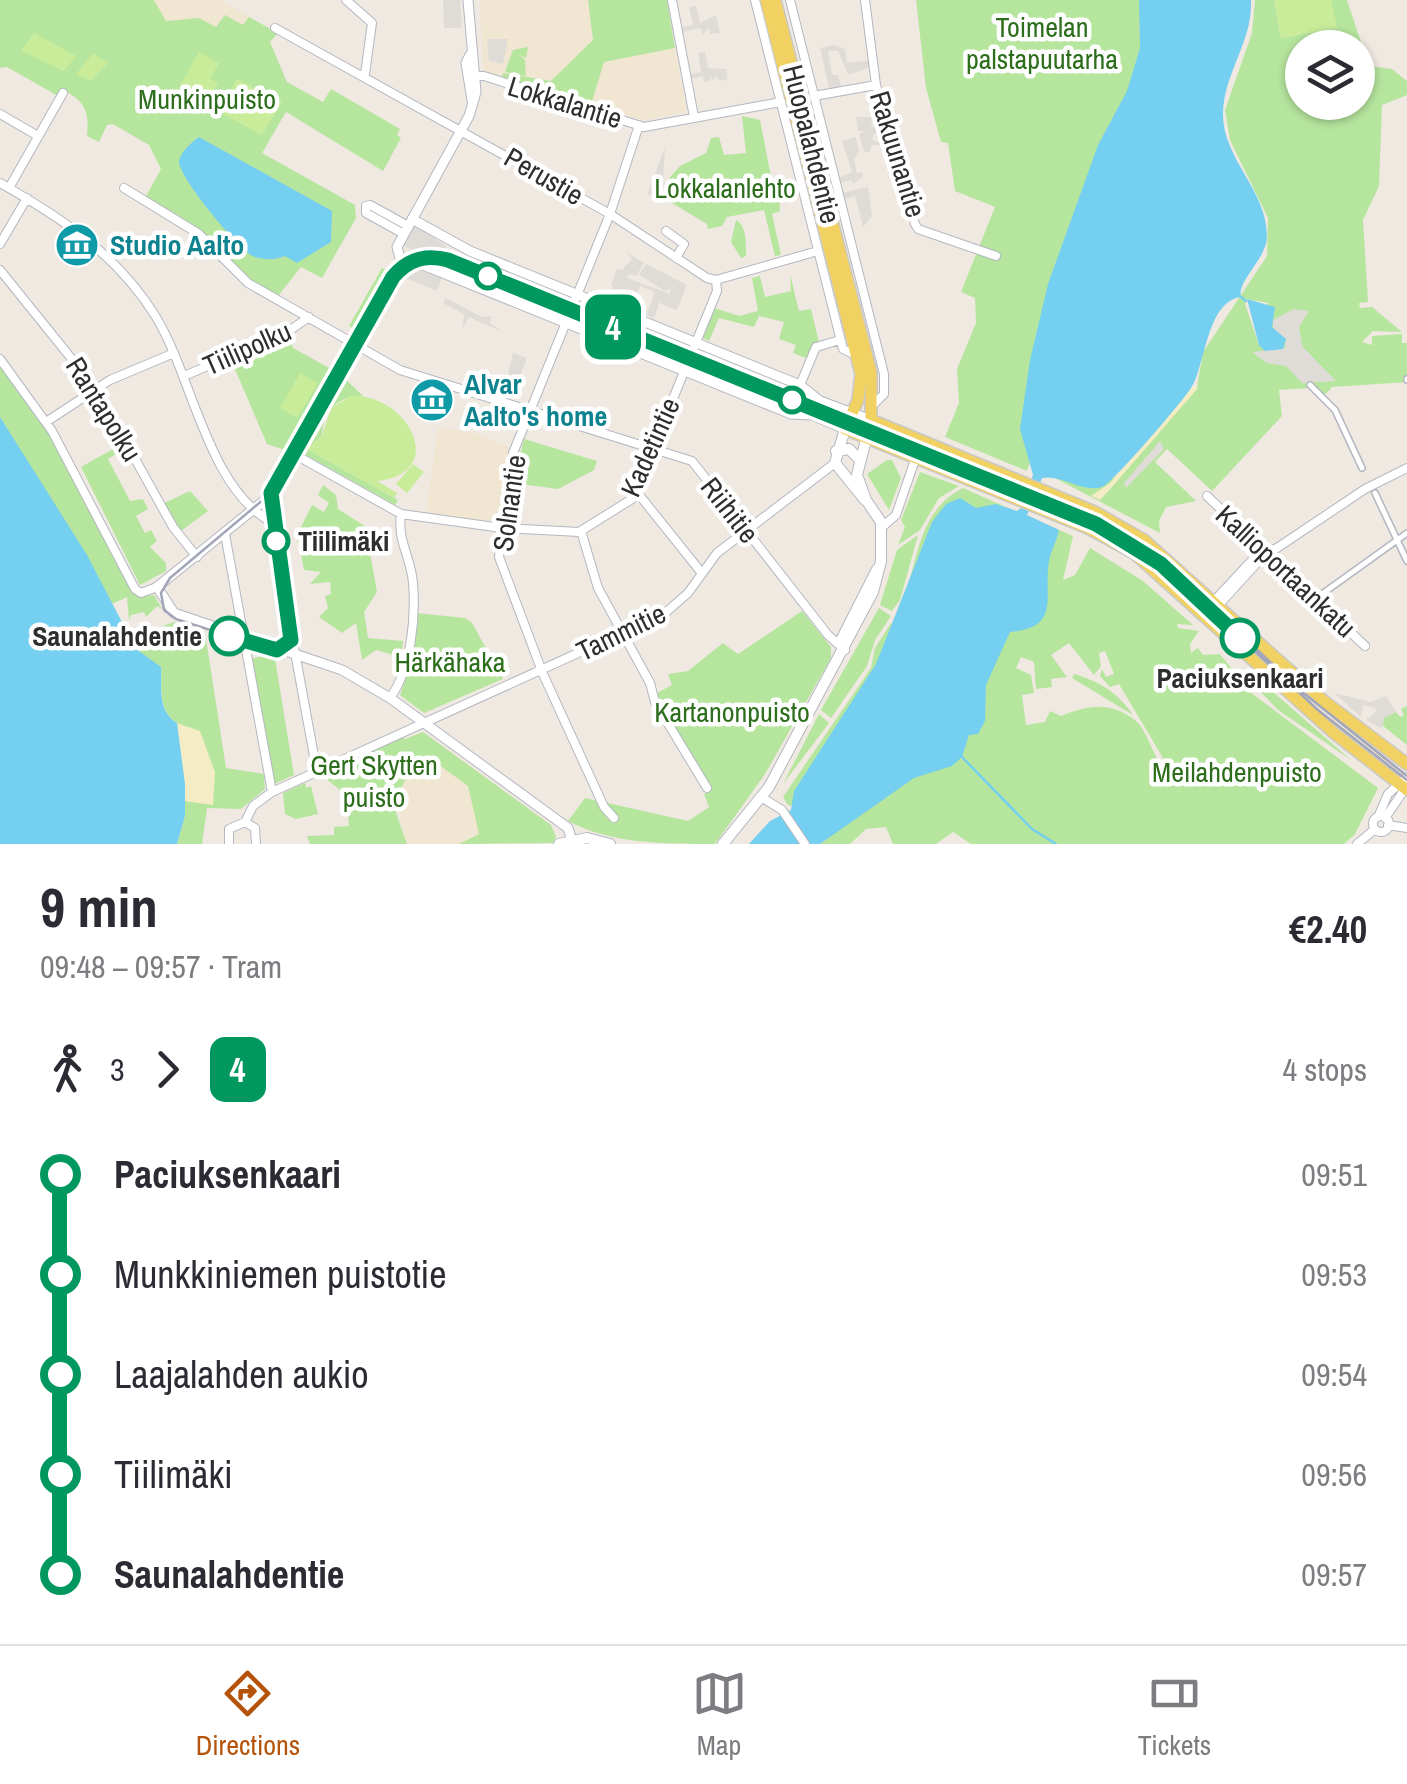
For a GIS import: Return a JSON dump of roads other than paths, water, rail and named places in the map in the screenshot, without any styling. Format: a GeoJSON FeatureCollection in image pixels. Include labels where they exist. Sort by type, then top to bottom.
{"type":"FeatureCollection","features":[{"type":"Feature","properties":{"kind":"main road","name":"Huopalahdentie"},"geometry":{"type":"LineString","coordinates":[[766,0],[862,384],[845,428]]}},
{"type":"Feature","properties":{"kind":"main road","name":"Huopalahdentie"},"geometry":{"type":"LineString","coordinates":[[775,0],[873,379],[874,404],[859,462]]}},
{"type":"Feature","properties":{"kind":"main road"},"geometry":{"type":"LineString","coordinates":[[871,420],[1095,512],[1144,540],[1218,602],[1325,702],[1407,764]]}},
{"type":"Feature","properties":{"kind":"main road"},"geometry":{"type":"LineString","coordinates":[[836,460],[845,428],[1035,505],[1134,554],[1334,733],[1405,785]]}},
{"type":"Feature","properties":{"kind":"main road"},"geometry":{"type":"LineString","coordinates":[[836,460],[849,449],[859,462],[857,475],[868,504]]}},
{"type":"Feature","properties":{"kind":"main road"},"geometry":{"type":"LineString","coordinates":[[836,460],[859,462]]}},
{"type":"Feature","properties":{"kind":"main road"},"geometry":{"type":"LineString","coordinates":[[723,844],[761,796],[841,647],[869,604],[881,561],[880,518],[836,460]]}},
{"type":"Feature","properties":{"kind":"main road"},"geometry":{"type":"LineString","coordinates":[[569,842],[610,844]]}},
{"type":"Feature","properties":{"kind":"street"},"geometry":{"type":"LineString","coordinates":[[346,0],[372,23],[365,74]]}},
{"type":"Feature","properties":{"kind":"street"},"geometry":{"type":"LineString","coordinates":[[0,359],[46,422],[136,589],[141,593],[157,586],[197,557],[253,512],[402,265],[397,247],[462,131],[472,100],[468,0]]}},
{"type":"Feature","properties":{"kind":"street"},"geometry":{"type":"LineString","coordinates":[[672,0],[694,117]]}},
{"type":"Feature","properties":{"kind":"street","name":"Huopalahdentie"},"geometry":{"type":"LineString","coordinates":[[755,0],[840,340]]}},
{"type":"Feature","properties":{"kind":"street","name":"Huopalahdentie"},"geometry":{"type":"LineString","coordinates":[[790,0],[884,374],[886,388],[874,404]]}},
{"type":"Feature","properties":{"kind":"street","name":"Rakuunantie"},"geometry":{"type":"LineString","coordinates":[[865,0],[876,85],[918,229],[996,256]]}},
{"type":"Feature","properties":{"kind":"street","name":"Perustie"},"geometry":{"type":"LineString","coordinates":[[275,28],[347,69],[365,74],[610,214],[716,280]]}},
{"type":"Feature","properties":{"kind":"street","name":"Lokkalantie"},"geometry":{"type":"LineString","coordinates":[[471,76],[639,125],[781,102]]}},
{"type":"Feature","properties":{"kind":"street"},"geometry":{"type":"LineString","coordinates":[[814,96],[876,85]]}},
{"type":"Feature","properties":{"kind":"street"},"geometry":{"type":"LineString","coordinates":[[63,93],[4,186],[68,224],[120,268],[152,312],[174,353],[228,482],[253,512],[272,524],[317,772]]}},
{"type":"Feature","properties":{"kind":"street"},"geometry":{"type":"LineString","coordinates":[[0,114],[37,139]]}},
{"type":"Feature","properties":{"kind":"street","name":"Solnantie"},"geometry":{"type":"LineString","coordinates":[[614,818],[604,807],[541,670],[500,565],[513,454],[610,214],[639,125]]}},
{"type":"Feature","properties":{"kind":"street","name":"Riihitie"},"geometry":{"type":"LineString","coordinates":[[124,188],[200,234],[248,283],[405,372],[692,462],[841,647]]}},
{"type":"Feature","properties":{"kind":"street"},"geometry":{"type":"LineString","coordinates":[[0,244],[27,198]]}},
{"type":"Feature","properties":{"kind":"street"},"geometry":{"type":"LineString","coordinates":[[408,227],[370,204],[366,206],[366,213],[696,342],[800,386],[820,401],[871,420]]}},
{"type":"Feature","properties":{"kind":"street"},"geometry":{"type":"LineString","coordinates":[[666,231],[684,244],[676,258]]}},
{"type":"Feature","properties":{"kind":"street"},"geometry":{"type":"LineString","coordinates":[[716,280],[818,252]]}},
{"type":"Feature","properties":{"kind":"street"},"geometry":{"type":"LineString","coordinates":[[402,265],[423,265],[791,414],[812,415],[845,428]]}},
{"type":"Feature","properties":{"kind":"street","name":"Rantapolku"},"geometry":{"type":"LineString","coordinates":[[0,270],[96,388],[174,527],[197,557]]}},
{"type":"Feature","properties":{"kind":"street"},"geometry":{"type":"LineString","coordinates":[[843,304],[857,272]]}},
{"type":"Feature","properties":{"kind":"street","name":"Kadetintie"},"geometry":{"type":"LineString","coordinates":[[581,531],[626,505],[636,491],[717,291],[716,280]]}},
{"type":"Feature","properties":{"kind":"street","name":"Tiilipolku"},"geometry":{"type":"LineString","coordinates":[[184,376],[286,334],[310,317]]}},
{"type":"Feature","properties":{"kind":"street"},"geometry":{"type":"LineString","coordinates":[[800,386],[816,347],[840,340],[842,349],[856,355]]}},
{"type":"Feature","properties":{"kind":"street"},"geometry":{"type":"LineString","coordinates":[[46,422],[96,388],[174,353]]}},
{"type":"Feature","properties":{"kind":"street"},"geometry":{"type":"LineString","coordinates":[[1310,385],[1335,410],[1362,468]]}},
{"type":"Feature","properties":{"kind":"street"},"geometry":{"type":"LineString","coordinates":[[292,453],[402,514],[502,528],[581,531],[598,588],[656,702],[706,788]]}},
{"type":"Feature","properties":{"kind":"street"},"geometry":{"type":"LineString","coordinates":[[880,529],[896,515],[916,457]]}},
{"type":"Feature","properties":{"kind":"street","name":"Tammitie"},"geometry":{"type":"LineString","coordinates":[[272,792],[670,609],[701,572],[746,530],[836,460]]}},
{"type":"Feature","properties":{"kind":"street"},"geometry":{"type":"LineString","coordinates":[[1205,616],[1266,553],[1366,488],[1407,468]]}},
{"type":"Feature","properties":{"kind":"street"},"geometry":{"type":"LineString","coordinates":[[636,491],[701,572]]}},
{"type":"Feature","properties":{"kind":"street"},"geometry":{"type":"LineString","coordinates":[[1375,493],[1407,561]]}},
{"type":"Feature","properties":{"kind":"street","name":"Kallioportaankatu"},"geometry":{"type":"LineString","coordinates":[[1207,496],[1365,646]]}},
{"type":"Feature","properties":{"kind":"street"},"geometry":{"type":"LineString","coordinates":[[390,698],[406,667],[412,595],[412,576],[399,540],[402,514]]}},
{"type":"Feature","properties":{"kind":"street"},"geometry":{"type":"LineString","coordinates":[[1315,599],[1407,533]]}},
{"type":"Feature","properties":{"kind":"street"},"geometry":{"type":"LineString","coordinates":[[225,534],[272,792],[258,801],[245,822],[229,829],[229,844]]}},
{"type":"Feature","properties":{"kind":"street"},"geometry":{"type":"LineString","coordinates":[[157,586],[174,613],[342,670],[390,698],[563,826],[569,842]]}},
{"type":"Feature","properties":{"kind":"street"},"geometry":{"type":"LineString","coordinates":[[1357,844],[1384,820],[1405,785]]}},
{"type":"Feature","properties":{"kind":"street"},"geometry":{"type":"LineString","coordinates":[[761,796],[784,813],[805,844]]}},
{"type":"Feature","properties":{"kind":"street"},"geometry":{"type":"LineString","coordinates":[[1384,820],[1407,828]]}},
{"type":"Feature","properties":{"kind":"street"},"geometry":{"type":"LineString","coordinates":[[245,822],[256,828],[256,844]]}},
{"type":"Feature","properties":{"kind":"water"},"geometry":{"type":"Polygon","coordinates":[[[1139,0],[1251,0],[1248,29],[1228,84],[1223,113],[1229,145],[1265,219],[1266,245],[1243,284],[1241,297],[1229,301],[1213,323],[1191,388],[1119,472],[1102,487],[1094,488],[1042,478],[1027,515],[1059,530],[1049,561],[1047,608],[1037,624],[1010,632],[986,685],[985,721],[978,734],[969,735],[962,757],[952,766],[914,778],[820,844],[749,844],[770,821],[791,810],[794,791],[876,664],[932,522],[946,504],[960,498],[976,508],[996,504],[1017,511],[1021,508],[1033,475],[1020,429],[1030,360],[1048,284],[1098,145],[1127,91],[1140,48],[1139,0]]]}},
{"type":"Feature","properties":{"kind":"water"},"geometry":{"type":"Polygon","coordinates":[[[199,137],[332,211],[331,242],[297,263],[285,256],[263,259],[247,252],[211,212],[181,169],[182,154],[199,137]]]}},
{"type":"Feature","properties":{"kind":"water"},"geometry":{"type":"Polygon","coordinates":[[[1247,299],[1275,307],[1272,327],[1286,339],[1283,349],[1265,351],[1259,345],[1247,299]]]}},
{"type":"Feature","properties":{"kind":"water"},"geometry":{"type":"Polygon","coordinates":[[[0,417],[87,555],[136,649],[161,667],[162,698],[166,712],[177,723],[185,784],[185,816],[177,844],[0,844],[0,417]]]}},
{"type":"Feature","properties":{"kind":"waterway"},"geometry":{"type":"LineString","coordinates":[[1241,297],[1246,301]]}},
{"type":"Feature","properties":{"kind":"waterway"},"geometry":{"type":"LineString","coordinates":[[962,757],[1032,829],[1056,844]]}},
{"type":"Feature","properties":{"kind":"tram line"},"geometry":{"type":"LineString","coordinates":[[1407,776],[1301,691],[1174,572],[1109,527],[439,254],[412,257],[394,271],[264,499],[170,578],[161,593],[164,610],[176,619],[270,649],[288,645],[292,626],[271,493],[393,277],[408,263],[438,257],[1108,530],[1172,574],[1318,710],[1407,780]]}},
{"type":"Feature","properties":{"kind":"tram line","name":"4"},"geometry":{"type":"LineString","coordinates":[[229,636],[277,650],[285,648],[291,640],[271,493],[393,277],[408,262],[430,257],[448,260],[1096,524],[1161,564],[1240,638]]}},
{"type":"Feature","properties":{"kind":"place","name":"Studio Aalto"},"geometry":{"type":"Point","coordinates":[77,245]}},
{"type":"Feature","properties":{"kind":"place","name":"Alvar Aalto's home"},"geometry":{"type":"Point","coordinates":[432,400]}},
{"type":"Feature","properties":{"kind":"place","name":"Tiilimäki"},"geometry":{"type":"Point","coordinates":[276,541]}},
{"type":"Feature","properties":{"kind":"place","name":"Saunalahdentie"},"geometry":{"type":"Point","coordinates":[229,636]}},
{"type":"Feature","properties":{"kind":"place","name":"Paciuksenkaari"},"geometry":{"type":"Point","coordinates":[1240,638]}},
{"type":"Feature","properties":{"kind":"park label","name":"Toimelan palstapuutarha"},"geometry":{"type":"Point","coordinates":[1042,43]}},
{"type":"Feature","properties":{"kind":"park label","name":"Munkinpuisto"},"geometry":{"type":"Point","coordinates":[207,99]}},
{"type":"Feature","properties":{"kind":"park label","name":"Lokkalanlehto"},"geometry":{"type":"Point","coordinates":[725,188]}},
{"type":"Feature","properties":{"kind":"park label","name":"Härkähaka"},"geometry":{"type":"Point","coordinates":[450,662]}},
{"type":"Feature","properties":{"kind":"park label","name":"Kartanonpuisto"},"geometry":{"type":"Point","coordinates":[732,712]}},
{"type":"Feature","properties":{"kind":"park label","name":"Meilahdenpuisto"},"geometry":{"type":"Point","coordinates":[1237,772]}},
{"type":"Feature","properties":{"kind":"park label","name":"Gert Skytten puisto"},"geometry":{"type":"Point","coordinates":[374,781]}}]}
